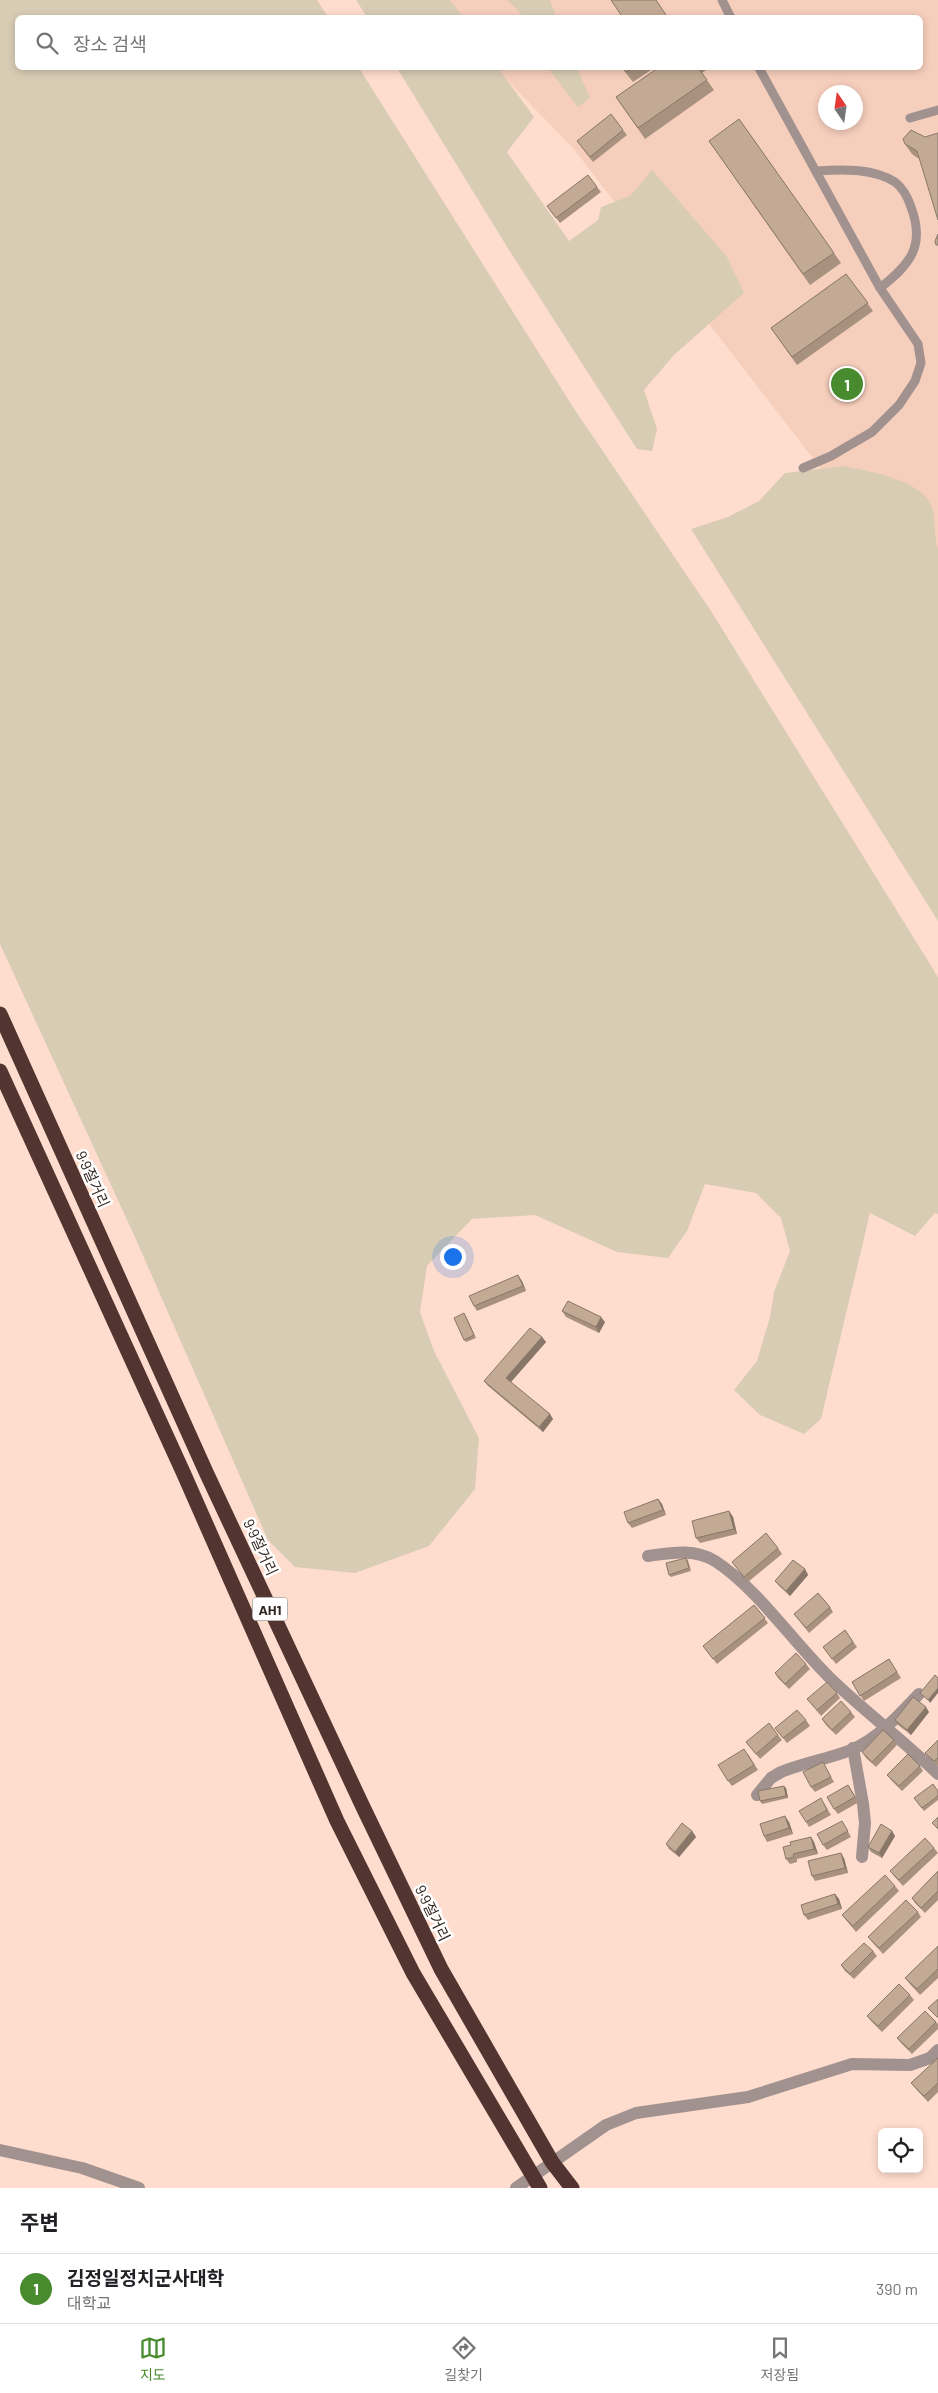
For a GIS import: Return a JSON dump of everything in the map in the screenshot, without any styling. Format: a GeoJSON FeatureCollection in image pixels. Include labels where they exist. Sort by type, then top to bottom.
{"type":"FeatureCollection","features":[{"type":"Feature","properties":{"kind":"highway","name":"9·9절거리"},"geometry":{"type":"LineString","coordinates":[[0,1014],[206,1472],[441,1970],[552,2162],[572,2188]]}},
{"type":"Feature","properties":{"kind":"highway","name":"AH1"},"geometry":{"type":"LineString","coordinates":[[0,1071],[183,1472],[338,1821],[413,1973],[536,2183]]}},
{"type":"Feature","properties":{"kind":"street"},"geometry":{"type":"LineString","coordinates":[[648,1556],[675,1552],[697,1553],[715,1561],[748,1589],[830,1678],[888,1727],[938,1774]]}},
{"type":"Feature","properties":{"kind":"street"},"geometry":{"type":"LineString","coordinates":[[757,1795],[771,1778],[780,1772],[853,1748],[888,1727],[919,1694]]}},
{"type":"Feature","properties":{"kind":"street"},"geometry":{"type":"LineString","coordinates":[[853,1748],[864,1814],[862,1857]]}},
{"type":"Feature","properties":{"kind":"street"},"geometry":{"type":"LineString","coordinates":[[516,2188],[536,2183],[552,2162],[606,2125],[636,2113],[748,2097],[852,2064],[910,2065],[930,2058],[938,2050]]}},
{"type":"Feature","properties":{"kind":"street"},"geometry":{"type":"LineString","coordinates":[[0,2150],[82,2168],[140,2188]]}},
{"type":"Feature","properties":{"kind":"lane"},"geometry":{"type":"LineString","coordinates":[[722,0],[730,15]]}},
{"type":"Feature","properties":{"kind":"lane"},"geometry":{"type":"LineString","coordinates":[[760,70],[880,288],[918,344],[921,363],[915,381],[899,405],[872,432],[832,456],[804,468]]}},
{"type":"Feature","properties":{"kind":"lane"},"geometry":{"type":"LineString","coordinates":[[910,118],[938,110]]}},
{"type":"Feature","properties":{"kind":"lane"},"geometry":{"type":"LineString","coordinates":[[816,171],[840,169],[879,176],[901,187],[908,199],[917,228],[916,245],[902,270],[880,288]]}},
{"type":"Feature","properties":{"kind":"shaded area"},"geometry":{"type":"Polygon","coordinates":[[[0,0],[317,0],[327,15],[15,15],[15,70],[360,70],[573,407],[711,611],[938,977],[938,1214],[935,1213],[915,1236],[870,1213],[821,1419],[804,1434],[760,1415],[734,1390],[757,1361],[770,1317],[774,1292],[790,1251],[781,1218],[756,1193],[705,1184],[687,1231],[668,1258],[617,1252],[535,1215],[472,1219],[427,1266],[420,1312],[434,1351],[479,1438],[475,1489],[429,1546],[355,1573],[295,1567],[268,1540],[134,1235],[0,944],[0,0]]]}},
{"type":"Feature","properties":{"kind":"shaded area"},"geometry":{"type":"Polygon","coordinates":[[[356,0],[450,0],[461,15],[366,15],[356,0]]]}},
{"type":"Feature","properties":{"kind":"shaded area"},"geometry":{"type":"Polygon","coordinates":[[[430,0],[938,0],[938,620],[573,148],[497,70],[923,70],[923,15],[444,15],[430,0]]]}},
{"type":"Feature","properties":{"kind":"shaded area"},"geometry":{"type":"Polygon","coordinates":[[[507,0],[550,0],[555,15],[521,15],[507,0]]]}},
{"type":"Feature","properties":{"kind":"shaded area"},"geometry":{"type":"Polygon","coordinates":[[[398,70],[499,70],[534,117],[507,152],[569,241],[598,220],[601,207],[630,196],[652,170],[727,257],[744,293],[674,355],[644,390],[657,429],[652,451],[637,449],[509,250],[398,70]]]}},
{"type":"Feature","properties":{"kind":"shaded area"},"geometry":{"type":"Polygon","coordinates":[[[550,70],[578,70],[590,98],[578,107],[550,70]]]}},
{"type":"Feature","properties":{"kind":"shaded area"},"geometry":{"type":"Polygon","coordinates":[[[843,466],[891,477],[903,482],[924,495],[930,503],[934,514],[938,549],[938,921],[691,529],[728,517],[759,501],[785,473],[843,466]]]}},
{"type":"Feature","properties":{"kind":"building"},"geometry":{"type":"Polygon","coordinates":[[[611,0],[656,0],[666,15],[621,15],[611,0]]]}},
{"type":"Feature","properties":{"kind":"building"},"geometry":{"type":"Polygon","coordinates":[[[655,70],[700,70],[707,80],[638,128],[616,97],[655,70]]]}},
{"type":"Feature","properties":{"kind":"building"},"geometry":{"type":"Polygon","coordinates":[[[611,114],[623,130],[590,157],[577,141],[611,114]]]}},
{"type":"Feature","properties":{"kind":"building"},"geometry":{"type":"Polygon","coordinates":[[[739,119],[834,253],[803,274],[709,141],[739,119]]]}},
{"type":"Feature","properties":{"kind":"building"},"geometry":{"type":"Polygon","coordinates":[[[911,130],[925,137],[938,133],[938,220],[917,151],[905,144],[903,139],[911,130]]]}},
{"type":"Feature","properties":{"kind":"building"},"geometry":{"type":"Polygon","coordinates":[[[588,175],[597,187],[556,218],[547,206],[588,175]]]}},
{"type":"Feature","properties":{"kind":"building"},"geometry":{"type":"Polygon","coordinates":[[[938,234],[938,245],[936,245],[935,241],[938,234]]]}},
{"type":"Feature","properties":{"kind":"building"},"geometry":{"type":"Polygon","coordinates":[[[846,274],[868,303],[792,357],[771,328],[846,274]]]}},
{"type":"Feature","properties":{"kind":"building"},"geometry":{"type":"Polygon","coordinates":[[[518,1275],[523,1286],[474,1306],[469,1296],[518,1275]]]}},
{"type":"Feature","properties":{"kind":"building"},"geometry":{"type":"Polygon","coordinates":[[[568,1301],[601,1317],[596,1327],[562,1311],[568,1301]]]}},
{"type":"Feature","properties":{"kind":"building"},"geometry":{"type":"Polygon","coordinates":[[[464,1313],[474,1335],[464,1340],[454,1318],[464,1313]]]}},
{"type":"Feature","properties":{"kind":"building"},"geometry":{"type":"Polygon","coordinates":[[[530,1328],[542,1337],[506,1378],[550,1414],[539,1427],[484,1381],[530,1328]]]}},
{"type":"Feature","properties":{"kind":"building"},"geometry":{"type":"Polygon","coordinates":[[[658,1499],[663,1510],[628,1523],[624,1512],[658,1499]]]}},
{"type":"Feature","properties":{"kind":"building"},"geometry":{"type":"Polygon","coordinates":[[[729,1511],[734,1529],[696,1538],[692,1521],[729,1511]]]}},
{"type":"Feature","properties":{"kind":"building"},"geometry":{"type":"Polygon","coordinates":[[[766,1533],[778,1548],[744,1577],[732,1562],[766,1533]]]}},
{"type":"Feature","properties":{"kind":"building"},"geometry":{"type":"Polygon","coordinates":[[[686,1558],[689,1568],[669,1575],[666,1563],[686,1558]]]}},
{"type":"Feature","properties":{"kind":"building"},"geometry":{"type":"Polygon","coordinates":[[[793,1560],[805,1569],[786,1591],[775,1581],[793,1560]]]}},
{"type":"Feature","properties":{"kind":"building"},"geometry":{"type":"Polygon","coordinates":[[[818,1593],[830,1607],[806,1628],[794,1614],[818,1593]]]}},
{"type":"Feature","properties":{"kind":"building"},"geometry":{"type":"Polygon","coordinates":[[[754,1605],[765,1618],[713,1659],[703,1646],[754,1605]]]}},
{"type":"Feature","properties":{"kind":"building"},"geometry":{"type":"Polygon","coordinates":[[[845,1630],[853,1642],[832,1659],[823,1647],[845,1630]]]}},
{"type":"Feature","properties":{"kind":"building"},"geometry":{"type":"Polygon","coordinates":[[[796,1653],[806,1664],[785,1684],[775,1673],[796,1653]]]}},
{"type":"Feature","properties":{"kind":"building"},"geometry":{"type":"Polygon","coordinates":[[[889,1659],[897,1672],[860,1696],[852,1682],[889,1659]]]}},
{"type":"Feature","properties":{"kind":"building"},"geometry":{"type":"Polygon","coordinates":[[[935,1675],[938,1678],[938,1688],[928,1700],[920,1693],[935,1675]]]}},
{"type":"Feature","properties":{"kind":"building"},"geometry":{"type":"Polygon","coordinates":[[[827,1682],[837,1693],[817,1710],[807,1699],[827,1682]]]}},
{"type":"Feature","properties":{"kind":"building"},"geometry":{"type":"Polygon","coordinates":[[[913,1697],[926,1707],[907,1730],[895,1720],[913,1697]]]}},
{"type":"Feature","properties":{"kind":"building"},"geometry":{"type":"Polygon","coordinates":[[[841,1701],[851,1712],[832,1730],[822,1719],[841,1701]]]}},
{"type":"Feature","properties":{"kind":"building"},"geometry":{"type":"Polygon","coordinates":[[[797,1710],[806,1720],[783,1738],[775,1728],[797,1710]]]}},
{"type":"Feature","properties":{"kind":"building"},"geometry":{"type":"Polygon","coordinates":[[[769,1723],[778,1735],[756,1754],[746,1742],[769,1723]]]}},
{"type":"Feature","properties":{"kind":"building"},"geometry":{"type":"Polygon","coordinates":[[[883,1730],[894,1740],[872,1762],[862,1752],[883,1730]]]}},
{"type":"Feature","properties":{"kind":"building"},"geometry":{"type":"Polygon","coordinates":[[[938,1740],[938,1758],[934,1761],[925,1753],[938,1740]]]}},
{"type":"Feature","properties":{"kind":"building"},"geometry":{"type":"Polygon","coordinates":[[[744,1749],[754,1765],[728,1781],[718,1765],[744,1749]]]}},
{"type":"Feature","properties":{"kind":"building"},"geometry":{"type":"Polygon","coordinates":[[[908,1754],[920,1766],[899,1786],[887,1775],[908,1754]]]}},
{"type":"Feature","properties":{"kind":"building"},"geometry":{"type":"Polygon","coordinates":[[[823,1762],[831,1777],[811,1787],[803,1772],[823,1762]]]}},
{"type":"Feature","properties":{"kind":"building"},"geometry":{"type":"Polygon","coordinates":[[[933,1784],[938,1791],[938,1796],[922,1808],[914,1798],[933,1784]]]}},
{"type":"Feature","properties":{"kind":"building"},"geometry":{"type":"Polygon","coordinates":[[[848,1785],[855,1797],[834,1809],[827,1797],[848,1785]]]}},
{"type":"Feature","properties":{"kind":"building"},"geometry":{"type":"Polygon","coordinates":[[[784,1786],[786,1796],[760,1801],[758,1791],[784,1786]]]}},
{"type":"Feature","properties":{"kind":"building"},"geometry":{"type":"Polygon","coordinates":[[[821,1798],[827,1810],[806,1822],[799,1811],[821,1798]]]}},
{"type":"Feature","properties":{"kind":"building"},"geometry":{"type":"Polygon","coordinates":[[[785,1816],[789,1828],[764,1836],[760,1824],[785,1816]]]}},
{"type":"Feature","properties":{"kind":"building"},"geometry":{"type":"Polygon","coordinates":[[[938,1817],[938,1829],[932,1823],[938,1817]]]}},
{"type":"Feature","properties":{"kind":"building"},"geometry":{"type":"Polygon","coordinates":[[[842,1821],[848,1831],[823,1845],[817,1834],[842,1821]]]}},
{"type":"Feature","properties":{"kind":"building"},"geometry":{"type":"Polygon","coordinates":[[[682,1823],[692,1831],[675,1852],[666,1844],[682,1823]]]}},
{"type":"Feature","properties":{"kind":"building"},"geometry":{"type":"Polygon","coordinates":[[[881,1824],[892,1831],[879,1853],[868,1847],[881,1824]]]}},
{"type":"Feature","properties":{"kind":"building"},"geometry":{"type":"Polygon","coordinates":[[[811,1837],[814,1849],[793,1854],[794,1857],[786,1859],[783,1847],[791,1845],[790,1842],[811,1837]]]}},
{"type":"Feature","properties":{"kind":"building"},"geometry":{"type":"Polygon","coordinates":[[[925,1838],[934,1848],[899,1880],[890,1871],[925,1838]]]}},
{"type":"Feature","properties":{"kind":"building"},"geometry":{"type":"Polygon","coordinates":[[[841,1853],[845,1868],[812,1876],[808,1861],[841,1853]]]}},
{"type":"Feature","properties":{"kind":"building"},"geometry":{"type":"Polygon","coordinates":[[[938,1871],[938,1891],[921,1908],[912,1898],[938,1871]]]}},
{"type":"Feature","properties":{"kind":"building"},"geometry":{"type":"Polygon","coordinates":[[[885,1875],[895,1886],[853,1926],[842,1915],[885,1875]]]}},
{"type":"Feature","properties":{"kind":"building"},"geometry":{"type":"Polygon","coordinates":[[[835,1894],[838,1904],[804,1915],[801,1905],[835,1894]]]}},
{"type":"Feature","properties":{"kind":"building"},"geometry":{"type":"Polygon","coordinates":[[[906,1900],[918,1912],[879,1948],[868,1937],[906,1900]]]}},
{"type":"Feature","properties":{"kind":"building"},"geometry":{"type":"Polygon","coordinates":[[[864,1943],[873,1951],[850,1974],[841,1965],[864,1943]]]}},
{"type":"Feature","properties":{"kind":"building"},"geometry":{"type":"Polygon","coordinates":[[[938,1946],[938,1969],[917,1989],[905,1978],[938,1946]]]}},
{"type":"Feature","properties":{"kind":"building"},"geometry":{"type":"Polygon","coordinates":[[[899,1984],[910,1995],[878,2026],[867,2016],[899,1984]]]}},
{"type":"Feature","properties":{"kind":"building"},"geometry":{"type":"Polygon","coordinates":[[[938,1999],[938,2017],[937,2017],[928,2008],[938,1999]]]}},
{"type":"Feature","properties":{"kind":"building"},"geometry":{"type":"Polygon","coordinates":[[[925,2011],[936,2022],[909,2049],[897,2038],[925,2011]]]}},
{"type":"Feature","properties":{"kind":"building"},"geometry":{"type":"Polygon","coordinates":[[[938,2058],[938,2083],[924,2096],[911,2083],[938,2058]]]}},
{"type":"Feature","properties":{"kind":"place","name":"김정일정치군사대학"},"geometry":{"type":"Point","coordinates":[847,384]}}]}
